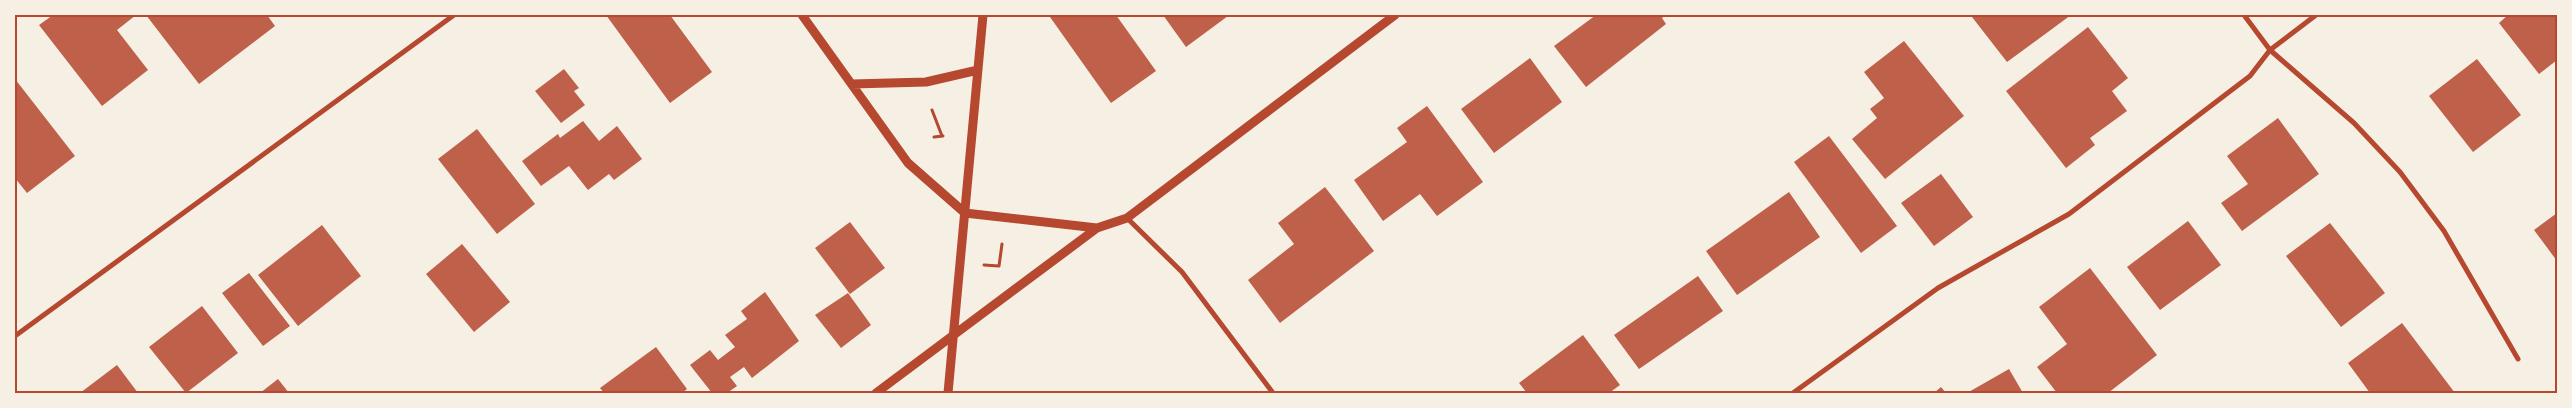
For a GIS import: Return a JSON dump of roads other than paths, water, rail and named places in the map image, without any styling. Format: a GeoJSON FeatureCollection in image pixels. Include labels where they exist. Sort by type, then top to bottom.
{"type":"FeatureCollection","features":[{"type":"Feature","properties":{"kind":"street"},"geometry":{"type":"LineString","coordinates":[[15,336],[454,15]]}},
{"type":"Feature","properties":{"kind":"street"},"geometry":{"type":"LineString","coordinates":[[802,15],[908,163],[965,213],[1097,228]]}},
{"type":"Feature","properties":{"kind":"street"},"geometry":{"type":"LineString","coordinates":[[948,393],[983,15]]}},
{"type":"Feature","properties":{"kind":"street"},"geometry":{"type":"LineString","coordinates":[[876,393],[1097,228],[1127,218],[1396,15]]}},
{"type":"Feature","properties":{"kind":"street"},"geometry":{"type":"LineString","coordinates":[[2244,15],[2270,50],[2354,123],[2400,172],[2444,231],[2518,359]]}},
{"type":"Feature","properties":{"kind":"street"},"geometry":{"type":"LineString","coordinates":[[1793,393],[1938,288],[2069,214],[2250,76],[2270,50],[2316,15]]}},
{"type":"Feature","properties":{"kind":"street"},"geometry":{"type":"LineString","coordinates":[[852,84],[926,82],[978,70]]}},
{"type":"Feature","properties":{"kind":"street"},"geometry":{"type":"LineString","coordinates":[[1127,218],[1182,272],[1272,393]]}}]}
